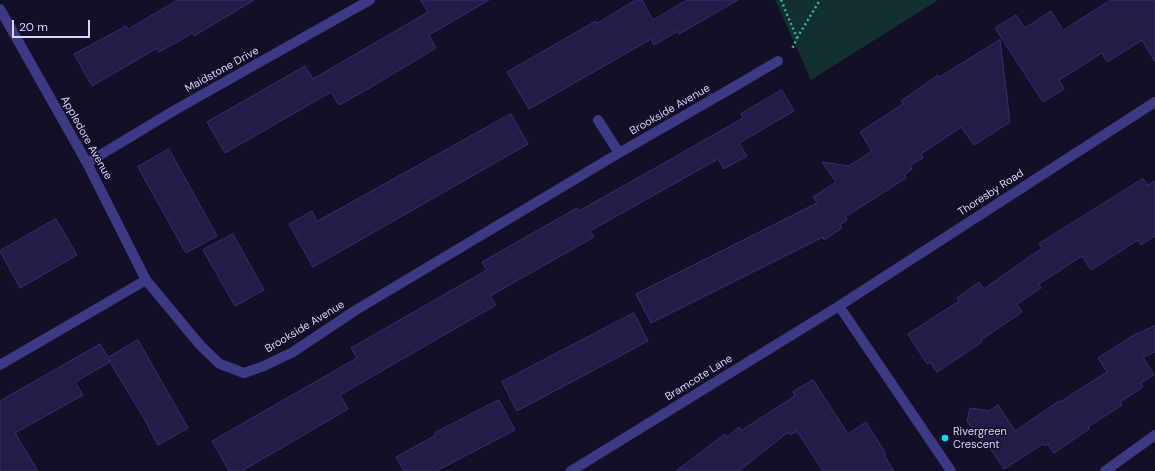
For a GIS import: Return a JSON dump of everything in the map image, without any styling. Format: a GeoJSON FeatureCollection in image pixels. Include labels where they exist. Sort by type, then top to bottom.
{"type":"FeatureCollection","features":[{"type":"Feature","properties":{"kind":"street","name":"Maidstone Drive"},"geometry":{"type":"LineString","coordinates":[[87,163],[175,110],[370,0]]}},
{"type":"Feature","properties":{"kind":"street","name":"Appledore Avenue"},"geometry":{"type":"LineString","coordinates":[[0,9],[87,163],[146,280]]}},
{"type":"Feature","properties":{"kind":"street","name":"Brookside Avenue"},"geometry":{"type":"LineString","coordinates":[[146,280],[200,345],[220,364],[244,373],[264,366],[293,352],[356,310],[619,153],[778,62]]}},
{"type":"Feature","properties":{"kind":"street","name":"Thoresby Road"},"geometry":{"type":"LineString","coordinates":[[840,306],[1155,102]]}},
{"type":"Feature","properties":{"kind":"street"},"geometry":{"type":"LineString","coordinates":[[598,120],[619,153]]}},
{"type":"Feature","properties":{"kind":"street"},"geometry":{"type":"LineString","coordinates":[[0,365],[146,280]]}},
{"type":"Feature","properties":{"kind":"street"},"geometry":{"type":"LineString","coordinates":[[840,306],[951,471]]}},
{"type":"Feature","properties":{"kind":"street","name":"Bramcote Lane"},"geometry":{"type":"LineString","coordinates":[[571,471],[840,306]]}},
{"type":"Feature","properties":{"kind":"street"},"geometry":{"type":"LineString","coordinates":[[1105,471],[1155,435]]}},
{"type":"Feature","properties":{"kind":"path"},"geometry":{"type":"LineString","coordinates":[[781,0],[797,38]]}},
{"type":"Feature","properties":{"kind":"path"},"geometry":{"type":"LineString","coordinates":[[778,62],[793,47],[820,0]]}},
{"type":"Feature","properties":{"kind":"green space"},"geometry":{"type":"Polygon","coordinates":[[[775,0],[938,0],[811,80],[775,0]]]}},
{"type":"Feature","properties":{"kind":"building"},"geometry":{"type":"Polygon","coordinates":[[[178,0],[254,0],[194,36],[193,33],[159,52],[157,48],[92,86],[74,54],[126,26],[128,29],[178,0]]]}},
{"type":"Feature","properties":{"kind":"building"},"geometry":{"type":"Polygon","coordinates":[[[421,0],[489,0],[429,35],[436,48],[366,90],[339,105],[331,92],[225,153],[207,122],[305,66],[313,79],[428,12],[421,0]]]}},
{"type":"Feature","properties":{"kind":"building"},"geometry":{"type":"Polygon","coordinates":[[[636,0],[642,0],[653,20],[687,0],[738,0],[679,34],[678,31],[654,45],[651,39],[529,109],[507,72],[636,0]]]}},
{"type":"Feature","properties":{"kind":"building"},"geometry":{"type":"Polygon","coordinates":[[[1111,0],[1155,0],[1155,62],[1142,40],[1107,62],[1102,53],[1059,80],[1064,89],[1043,102],[995,28],[1016,15],[1025,28],[1051,11],[1063,30],[1111,0]]]}},
{"type":"Feature","properties":{"kind":"building"},"geometry":{"type":"Polygon","coordinates":[[[1000,40],[1010,122],[974,145],[961,127],[921,154],[923,158],[910,165],[912,169],[904,175],[906,178],[845,217],[847,220],[840,225],[842,228],[824,240],[823,237],[651,323],[636,294],[817,203],[813,197],[836,182],[822,162],[849,166],[872,151],[860,132],[903,104],[901,101],[938,75],[939,77],[1000,40]]]}},
{"type":"Feature","properties":{"kind":"building"},"geometry":{"type":"Polygon","coordinates":[[[782,90],[794,111],[739,143],[747,156],[724,169],[718,159],[590,231],[594,237],[490,296],[496,305],[340,395],[348,409],[242,471],[229,471],[212,441],[357,358],[351,348],[487,270],[482,262],[577,208],[579,211],[743,118],[741,114],[782,90]]]}},
{"type":"Feature","properties":{"kind":"building"},"geometry":{"type":"Polygon","coordinates":[[[511,114],[528,144],[313,267],[289,224],[312,211],[317,221],[511,114]]]}},
{"type":"Feature","properties":{"kind":"building"},"geometry":{"type":"Polygon","coordinates":[[[169,149],[217,236],[186,253],[138,167],[169,149]]]}},
{"type":"Feature","properties":{"kind":"building"},"geometry":{"type":"Polygon","coordinates":[[[1143,179],[1148,185],[1155,181],[1155,236],[1141,245],[1138,240],[1091,270],[1082,256],[1039,284],[1041,288],[1017,304],[1022,312],[981,340],[982,342],[937,372],[930,362],[927,364],[908,334],[959,301],[957,298],[979,282],[984,289],[1042,248],[1039,244],[1143,179]]]}},
{"type":"Feature","properties":{"kind":"building"},"geometry":{"type":"Polygon","coordinates":[[[56,219],[77,255],[20,288],[0,251],[56,219]]]}},
{"type":"Feature","properties":{"kind":"building"},"geometry":{"type":"Polygon","coordinates":[[[233,234],[264,290],[235,306],[203,250],[233,234]]]}},
{"type":"Feature","properties":{"kind":"building"},"geometry":{"type":"Polygon","coordinates":[[[634,313],[648,341],[517,411],[502,382],[634,313]]]}},
{"type":"Feature","properties":{"kind":"building"},"geometry":{"type":"Polygon","coordinates":[[[1155,326],[1155,352],[1143,357],[1154,375],[1141,383],[1143,387],[1120,402],[1122,405],[1088,427],[1089,429],[1054,453],[1048,444],[1045,446],[1043,444],[1004,469],[989,447],[986,449],[967,421],[970,408],[989,411],[998,405],[1015,431],[1059,401],[1060,402],[1107,372],[1098,358],[1134,335],[1155,326]]]}},
{"type":"Feature","properties":{"kind":"building"},"geometry":{"type":"Polygon","coordinates":[[[138,340],[188,428],[158,445],[145,420],[110,362],[75,382],[83,395],[15,433],[38,471],[0,471],[0,401],[100,344],[108,357],[138,340]]]}},
{"type":"Feature","properties":{"kind":"building"},"geometry":{"type":"Polygon","coordinates":[[[813,380],[848,434],[866,422],[886,454],[884,455],[894,471],[823,471],[797,431],[790,435],[788,432],[739,471],[676,471],[725,434],[727,437],[739,427],[742,430],[795,396],[793,392],[813,380]]]}},
{"type":"Feature","properties":{"kind":"building"},"geometry":{"type":"Polygon","coordinates":[[[499,400],[515,430],[436,471],[404,471],[396,457],[436,435],[435,433],[499,400]]]}},
{"type":"Feature","properties":{"kind":"place","name":"Rivergreen Crescent"},"geometry":{"type":"Point","coordinates":[945,438]}}]}
